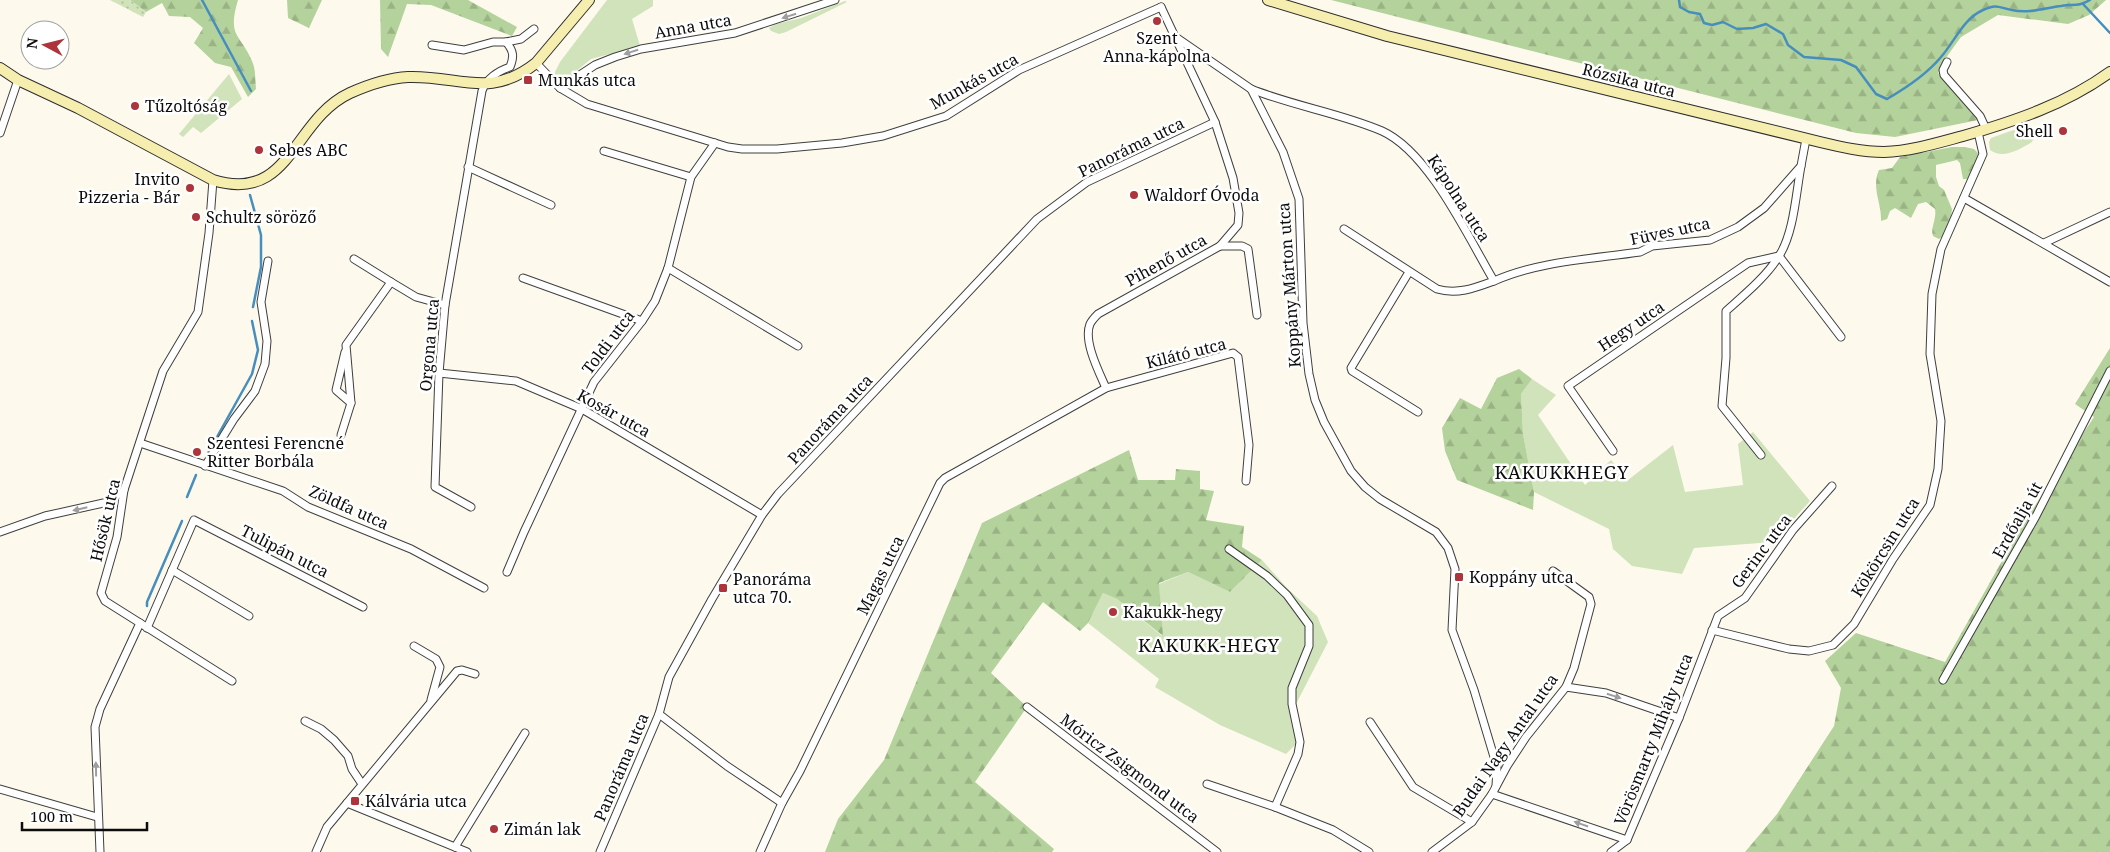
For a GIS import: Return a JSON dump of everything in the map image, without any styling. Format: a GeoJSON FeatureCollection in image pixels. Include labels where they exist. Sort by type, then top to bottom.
{"type":"FeatureCollection","features":[{"type":"Feature","properties":{"kind":"main road"},"geometry":{"type":"LineString","coordinates":[[0,68],[18,80],[78,108],[213,180],[244,185],[266,178],[278,168],[328,107],[339,98],[370,85],[386,80],[408,77],[484,84],[514,77],[536,63],[589,0]]}},
{"type":"Feature","properties":{"kind":"main road","name":"Rózsika utca"},"geometry":{"type":"LineString","coordinates":[[1268,0],[1404,40],[1847,149],[1884,152],[1920,147],[1982,130],[2018,119],[2059,102],[2110,72]]}},
{"type":"Feature","properties":{"kind":"street","name":"Anna utca"},"geometry":{"type":"LineString","coordinates":[[560,88],[595,65],[641,49],[735,33],[835,0]]}},
{"type":"Feature","properties":{"kind":"street","name":"Munkás utca"},"geometry":{"type":"LineString","coordinates":[[536,63],[560,88],[587,104],[715,143],[742,150],[842,143],[883,136],[946,116],[1019,70],[1161,4]]}},
{"type":"Feature","properties":{"kind":"street","name":"Pihenő utca"},"geometry":{"type":"LineString","coordinates":[[1106,388],[1092,353],[1089,332],[1091,323],[1098,314],[1220,246],[1236,228],[1239,216],[1233,178],[1215,122],[1161,4]]}},
{"type":"Feature","properties":{"kind":"street"},"geometry":{"type":"LineString","coordinates":[[432,45],[464,50],[493,42],[521,39],[534,29]]}},
{"type":"Feature","properties":{"kind":"street","name":"Koppány Márton utca"},"geometry":{"type":"LineString","coordinates":[[1174,36],[1251,89],[1283,152],[1299,199],[1303,323],[1308,374],[1315,400],[1324,422],[1352,471],[1365,487],[1380,499],[1436,532],[1448,548],[1455,569],[1452,630],[1474,690],[1497,767],[1496,786]]}},
{"type":"Feature","properties":{"kind":"street"},"geometry":{"type":"LineString","coordinates":[[484,84],[500,71],[510,67],[514,57],[511,47],[506,42]]}},
{"type":"Feature","properties":{"kind":"street"},"geometry":{"type":"LineString","coordinates":[[1947,62],[1943,70],[1944,75],[1980,116],[1982,130]]}},
{"type":"Feature","properties":{"kind":"street"},"geometry":{"type":"LineString","coordinates":[[0,133],[18,80]]}},
{"type":"Feature","properties":{"kind":"street","name":"Orgona utca"},"geometry":{"type":"LineString","coordinates":[[471,508],[436,487],[439,373],[445,305],[484,84]]}},
{"type":"Feature","properties":{"kind":"street","name":"Kápolna utca"},"geometry":{"type":"LineString","coordinates":[[1251,89],[1343,117],[1382,132],[1410,150],[1427,170],[1494,281]]}},
{"type":"Feature","properties":{"kind":"street","name":"Panoráma utca"},"geometry":{"type":"LineString","coordinates":[[600,852],[660,714],[669,677],[712,599],[762,516],[778,494],[1037,219],[1087,182],[1215,122]]}},
{"type":"Feature","properties":{"kind":"street","name":"Kökörcsin utca"},"geometry":{"type":"LineString","coordinates":[[1712,630],[1789,649],[1809,651],[1833,645],[1854,624],[1893,559],[1930,505],[1938,469],[1941,420],[1930,354],[1932,294],[1941,249],[1984,154],[1982,130]]}},
{"type":"Feature","properties":{"kind":"street"},"geometry":{"type":"LineString","coordinates":[[1761,455],[1722,406],[1726,358],[1726,311],[1750,289],[1779,256],[1787,238],[1806,139]]}},
{"type":"Feature","properties":{"kind":"street","name":"Toldi utca"},"geometry":{"type":"LineString","coordinates":[[507,572],[594,382],[642,321],[654,301],[668,268],[691,177],[715,143]]}},
{"type":"Feature","properties":{"kind":"street"},"geometry":{"type":"LineString","coordinates":[[604,151],[691,177]]}},
{"type":"Feature","properties":{"kind":"street","name":"Füves utca"},"geometry":{"type":"LineString","coordinates":[[1494,281],[1539,266],[1640,252],[1652,246],[1710,240],[1738,227],[1764,208],[1802,166]]}},
{"type":"Feature","properties":{"kind":"street"},"geometry":{"type":"LineString","coordinates":[[468,167],[551,205]]}},
{"type":"Feature","properties":{"kind":"street","name":"Hősök utca"},"geometry":{"type":"LineString","coordinates":[[213,180],[209,234],[198,312],[163,371],[124,490],[118,536],[101,593],[104,601],[232,681]]}},
{"type":"Feature","properties":{"kind":"street"},"geometry":{"type":"LineString","coordinates":[[1964,198],[2110,282]]}},
{"type":"Feature","properties":{"kind":"street"},"geometry":{"type":"LineString","coordinates":[[2044,243],[2110,212]]}},
{"type":"Feature","properties":{"kind":"street"},"geometry":{"type":"LineString","coordinates":[[1344,229],[1437,290],[1453,292],[1471,290],[1494,281]]}},
{"type":"Feature","properties":{"kind":"street"},"geometry":{"type":"LineString","coordinates":[[1220,246],[1242,246],[1248,249],[1257,314]]}},
{"type":"Feature","properties":{"kind":"street"},"geometry":{"type":"LineString","coordinates":[[1779,256],[1841,337]]}},
{"type":"Feature","properties":{"kind":"street","name":"Hegy utca"},"geometry":{"type":"LineString","coordinates":[[1613,452],[1568,386],[1748,263],[1779,256]]}},
{"type":"Feature","properties":{"kind":"street"},"geometry":{"type":"LineString","coordinates":[[354,259],[416,297],[445,305]]}},
{"type":"Feature","properties":{"kind":"street"},"geometry":{"type":"LineString","coordinates":[[205,466],[234,419],[255,392],[265,364],[267,341],[261,302],[268,261]]}},
{"type":"Feature","properties":{"kind":"street"},"geometry":{"type":"LineString","coordinates":[[668,268],[798,346]]}},
{"type":"Feature","properties":{"kind":"street"},"geometry":{"type":"LineString","coordinates":[[1409,272],[1351,368],[1352,371],[1418,412]]}},
{"type":"Feature","properties":{"kind":"street"},"geometry":{"type":"LineString","coordinates":[[523,278],[642,321]]}},
{"type":"Feature","properties":{"kind":"street"},"geometry":{"type":"LineString","coordinates":[[351,403],[336,390],[346,345],[391,282]]}},
{"type":"Feature","properties":{"kind":"street"},"geometry":{"type":"LineString","coordinates":[[341,436],[351,403],[346,345]]}},
{"type":"Feature","properties":{"kind":"street","name":"Kilátó utca"},"geometry":{"type":"LineString","coordinates":[[1106,388],[1233,353],[1238,357],[1249,445],[1246,481]]}},
{"type":"Feature","properties":{"kind":"street","name":"Erdőalja út"},"geometry":{"type":"LineString","coordinates":[[1943,680],[2036,516],[2110,371]]}},
{"type":"Feature","properties":{"kind":"street","name":"Kosár utca"},"geometry":{"type":"LineString","coordinates":[[439,373],[516,381],[582,409],[762,516]]}},
{"type":"Feature","properties":{"kind":"street","name":"Magas utca"},"geometry":{"type":"LineString","coordinates":[[760,852],[782,802],[800,771],[940,483],[945,478],[1106,388]]}},
{"type":"Feature","properties":{"kind":"street","name":"Zöldfa utca"},"geometry":{"type":"LineString","coordinates":[[140,443],[283,491],[308,507],[411,549],[484,588]]}},
{"type":"Feature","properties":{"kind":"street","name":"Gerinc utca"},"geometry":{"type":"LineString","coordinates":[[1712,630],[1718,616],[1745,598],[1793,530],[1832,486]]}},
{"type":"Feature","properties":{"kind":"street"},"geometry":{"type":"LineString","coordinates":[[0,532],[45,516],[108,502],[124,490]]}},
{"type":"Feature","properties":{"kind":"street","name":"Tulipán utca"},"geometry":{"type":"LineString","coordinates":[[172,570],[194,520],[363,607]]}},
{"type":"Feature","properties":{"kind":"street"},"geometry":{"type":"LineString","coordinates":[[1229,549],[1267,576],[1287,595],[1309,625],[1309,646],[1292,688],[1294,714],[1300,742],[1298,754],[1275,807]]}},
{"type":"Feature","properties":{"kind":"street"},"geometry":{"type":"LineString","coordinates":[[147,628],[172,570],[249,616]]}},
{"type":"Feature","properties":{"kind":"street","name":"Budai Nagy Antal utca"},"geometry":{"type":"LineString","coordinates":[[1432,852],[1472,822],[1492,794],[1526,737],[1566,687],[1574,668],[1591,604],[1590,597],[1553,571]]}},
{"type":"Feature","properties":{"kind":"street"},"geometry":{"type":"LineString","coordinates":[[100,852],[97,818],[96,727],[100,709],[140,623]]}},
{"type":"Feature","properties":{"kind":"street","name":"Vörösmarty Mihály utca"},"geometry":{"type":"LineString","coordinates":[[1611,852],[1627,840],[1679,718],[1712,630]]}},
{"type":"Feature","properties":{"kind":"street"},"geometry":{"type":"LineString","coordinates":[[414,646],[436,659],[440,667],[431,703]]}},
{"type":"Feature","properties":{"kind":"street"},"geometry":{"type":"LineString","coordinates":[[316,852],[327,827],[457,671],[462,670],[475,674]]}},
{"type":"Feature","properties":{"kind":"street"},"geometry":{"type":"LineString","coordinates":[[1566,687],[1606,694],[1679,718]]}},
{"type":"Feature","properties":{"kind":"street","name":"Móricz Zsigmond utca"},"geometry":{"type":"LineString","coordinates":[[1027,707],[1217,852]]}},
{"type":"Feature","properties":{"kind":"street"},"geometry":{"type":"LineString","coordinates":[[660,714],[727,766],[782,802]]}},
{"type":"Feature","properties":{"kind":"street"},"geometry":{"type":"LineString","coordinates":[[305,721],[321,729],[334,740],[348,756],[352,769],[362,784]]}},
{"type":"Feature","properties":{"kind":"street"},"geometry":{"type":"LineString","coordinates":[[1370,722],[1413,787],[1472,822]]}},
{"type":"Feature","properties":{"kind":"street"},"geometry":{"type":"LineString","coordinates":[[455,847],[525,732]]}},
{"type":"Feature","properties":{"kind":"street"},"geometry":{"type":"LineString","coordinates":[[1207,784],[1275,807],[1333,830],[1369,852]]}},
{"type":"Feature","properties":{"kind":"street"},"geometry":{"type":"LineString","coordinates":[[0,789],[97,818]]}},
{"type":"Feature","properties":{"kind":"street"},"geometry":{"type":"LineString","coordinates":[[1492,794],[1627,840]]}},
{"type":"Feature","properties":{"kind":"street"},"geometry":{"type":"LineString","coordinates":[[347,803],[467,852]]}},
{"type":"Feature","properties":{"kind":"green space"},"geometry":{"type":"Polygon","coordinates":[[[110,0],[130,0],[146,12],[143,17],[110,0]]]}},
{"type":"Feature","properties":{"kind":"green space"},"geometry":{"type":"Polygon","coordinates":[[[130,0],[238,0],[234,28],[253,64],[256,89],[248,97],[231,67],[215,63],[194,43],[203,28],[190,17],[169,16],[162,3],[146,12],[130,0]]]}},
{"type":"Feature","properties":{"kind":"green space"},"geometry":{"type":"Polygon","coordinates":[[[287,0],[322,0],[309,28],[288,18],[287,0]]]}},
{"type":"Feature","properties":{"kind":"green space"},"geometry":{"type":"Polygon","coordinates":[[[380,0],[468,0],[517,27],[512,36],[431,5],[407,4],[388,57],[381,49],[380,0]]]}},
{"type":"Feature","properties":{"kind":"green space"},"geometry":{"type":"Polygon","coordinates":[[[607,0],[653,0],[653,6],[632,19],[640,46],[591,59],[568,78],[558,77],[554,74],[560,62],[607,0]]]}},
{"type":"Feature","properties":{"kind":"green space"},"geometry":{"type":"Polygon","coordinates":[[[1331,0],[2106,0],[2089,15],[2068,24],[1998,15],[1961,37],[1945,59],[1938,73],[1978,120],[1895,137],[1856,133],[1331,0]]]}},
{"type":"Feature","properties":{"kind":"green space"},"geometry":{"type":"Polygon","coordinates":[[[845,1],[847,2],[786,32],[779,34],[771,31],[769,28],[776,24],[801,18],[845,1]]]}},
{"type":"Feature","properties":{"kind":"green space"},"geometry":{"type":"Polygon","coordinates":[[[229,74],[242,99],[201,133],[193,127],[183,137],[179,134],[229,74]]]}},
{"type":"Feature","properties":{"kind":"green space"},"geometry":{"type":"Polygon","coordinates":[[[2022,127],[2030,128],[2035,132],[2036,134],[2032,142],[2006,154],[1995,153],[1990,150],[1989,142],[1991,138],[2022,127]]]}},
{"type":"Feature","properties":{"kind":"green space"},"geometry":{"type":"Polygon","coordinates":[[[1952,147],[1974,149],[1978,153],[1978,159],[1967,179],[1963,179],[1960,163],[1957,160],[1936,165],[1936,177],[1939,186],[1944,190],[1952,209],[1951,219],[1942,237],[1939,239],[1933,236],[1935,209],[1926,202],[1918,204],[1911,218],[1895,208],[1890,211],[1887,219],[1881,221],[1876,189],[1879,170],[1892,168],[1900,157],[1952,147]]]}},
{"type":"Feature","properties":{"kind":"green space"},"geometry":{"type":"Polygon","coordinates":[[[2110,348],[2110,852],[1745,852],[1777,814],[1834,726],[1841,688],[1825,661],[1856,633],[1945,662],[2024,522],[2094,417],[2075,404],[2110,348]]]}},
{"type":"Feature","properties":{"kind":"green space"},"geometry":{"type":"Polygon","coordinates":[[[1519,369],[1532,379],[1521,394],[1523,434],[1534,492],[1533,510],[1457,480],[1445,451],[1442,428],[1460,398],[1481,409],[1497,378],[1519,369]]]}},
{"type":"Feature","properties":{"kind":"green space"},"geometry":{"type":"Polygon","coordinates":[[[1532,379],[1556,395],[1538,415],[1585,485],[1611,460],[1628,480],[1673,445],[1685,492],[1743,485],[1738,444],[1753,432],[1810,501],[1773,542],[1694,548],[1682,574],[1632,566],[1613,549],[1609,529],[1534,492],[1523,434],[1521,394],[1532,379]]]}},
{"type":"Feature","properties":{"kind":"green space"},"geometry":{"type":"Polygon","coordinates":[[[1129,450],[1138,480],[1175,480],[1176,469],[1200,471],[1200,489],[1214,491],[1206,520],[1244,526],[1242,547],[1262,560],[1230,592],[1188,572],[1159,583],[1163,636],[1117,599],[1103,593],[1088,623],[1080,631],[1043,602],[991,673],[1027,707],[975,782],[1054,849],[1052,852],[825,852],[838,819],[884,760],[982,523],[1129,450]]]}},
{"type":"Feature","properties":{"kind":"green space"},"geometry":{"type":"Polygon","coordinates":[[[1262,560],[1287,588],[1317,616],[1328,642],[1296,704],[1303,737],[1286,754],[1220,725],[1155,687],[1159,679],[1088,623],[1103,593],[1117,599],[1162,636],[1159,584],[1188,572],[1230,592],[1262,560]]]}},
{"type":"Feature","properties":{"kind":"waterway"},"geometry":{"type":"LineString","coordinates":[[202,0],[251,91]]}},
{"type":"Feature","properties":{"kind":"waterway"},"geometry":{"type":"LineString","coordinates":[[1679,0],[1680,7],[1689,12],[1700,14],[1704,23],[1712,25],[1723,22],[1737,29],[1753,28],[1766,24],[1783,34],[1788,45],[1804,57],[1841,60],[1856,67],[1876,94],[1887,99],[1923,75],[1946,51],[1970,19],[1983,10],[1995,6],[2018,11],[2031,11],[2079,4],[2090,0]]}},
{"type":"Feature","properties":{"kind":"waterway"},"geometry":{"type":"LineString","coordinates":[[2083,4],[2110,33]]}},
{"type":"Feature","properties":{"kind":"waterway"},"geometry":{"type":"LineString","coordinates":[[250,195],[261,235],[261,267],[253,307]]}},
{"type":"Feature","properties":{"kind":"waterway"},"geometry":{"type":"LineString","coordinates":[[207,455],[252,374],[258,350],[252,321]]}},
{"type":"Feature","properties":{"kind":"waterway"},"geometry":{"type":"LineString","coordinates":[[187,497],[196,475]]}},
{"type":"Feature","properties":{"kind":"waterway"},"geometry":{"type":"LineString","coordinates":[[147,606],[147,602],[182,521]]}},
{"type":"Feature","properties":{"kind":"place","name":"Szent Anna-kápolna"},"geometry":{"type":"Point","coordinates":[1157,21]}},
{"type":"Feature","properties":{"kind":"place","name":"Munkás utca"},"geometry":{"type":"Point","coordinates":[528,80]}},
{"type":"Feature","properties":{"kind":"place","name":"Tűzoltóság"},"geometry":{"type":"Point","coordinates":[135,106]}},
{"type":"Feature","properties":{"kind":"place","name":"Shell"},"geometry":{"type":"Point","coordinates":[2063,131]}},
{"type":"Feature","properties":{"kind":"place","name":"Sebes ABC"},"geometry":{"type":"Point","coordinates":[259,150]}},
{"type":"Feature","properties":{"kind":"place","name":"Invito Pizzeria - Bár"},"geometry":{"type":"Point","coordinates":[190,188]}},
{"type":"Feature","properties":{"kind":"place","name":"Waldorf Óvoda"},"geometry":{"type":"Point","coordinates":[1134,195]}},
{"type":"Feature","properties":{"kind":"place","name":"Schultz söröző"},"geometry":{"type":"Point","coordinates":[196,217]}},
{"type":"Feature","properties":{"kind":"place","name":"Szentesi Ferencné Ritter Borbála"},"geometry":{"type":"Point","coordinates":[197,452]}},
{"type":"Feature","properties":{"kind":"place","name":"Koppány utca"},"geometry":{"type":"Point","coordinates":[1459,577]}},
{"type":"Feature","properties":{"kind":"place","name":"Panoráma utca 70."},"geometry":{"type":"Point","coordinates":[723,588]}},
{"type":"Feature","properties":{"kind":"place","name":"Kakukk-hegy"},"geometry":{"type":"Point","coordinates":[1113,612]}},
{"type":"Feature","properties":{"kind":"place","name":"Kálvária utca"},"geometry":{"type":"Point","coordinates":[355,801]}},
{"type":"Feature","properties":{"kind":"place","name":"Zimán lak"},"geometry":{"type":"Point","coordinates":[494,829]}},
{"type":"Feature","properties":{"kind":"district","name":"KAKUKKHEGY"},"geometry":{"type":"Point","coordinates":[1562,472]}},
{"type":"Feature","properties":{"kind":"district","name":"KAKUKK-HEGY"},"geometry":{"type":"Point","coordinates":[1209,645]}}]}
